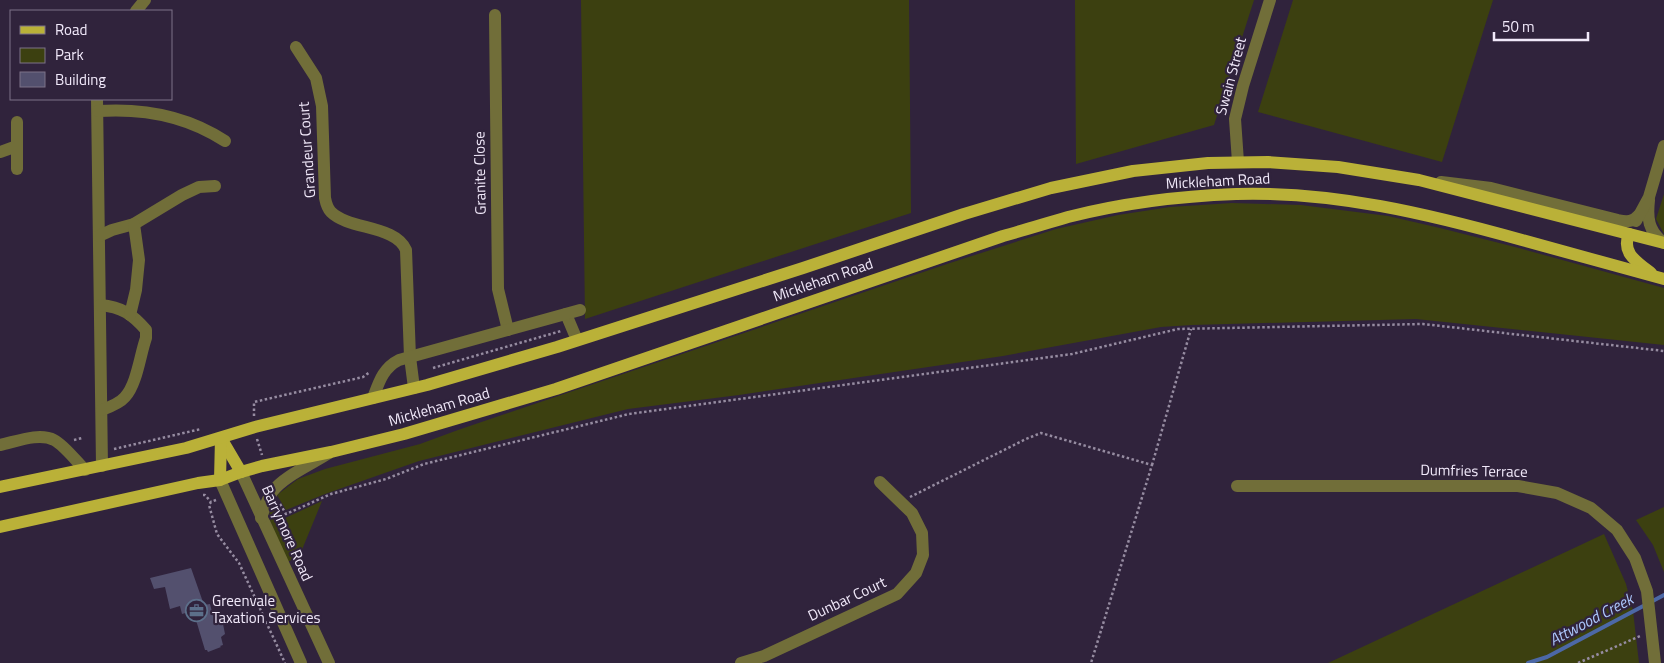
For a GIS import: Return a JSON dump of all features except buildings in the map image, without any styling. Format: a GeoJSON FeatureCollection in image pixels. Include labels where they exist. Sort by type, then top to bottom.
{"type":"FeatureCollection","features":[{"type":"Feature","properties":{"kind":"main road","name":"Mickleham Road"},"geometry":{"type":"LineString","coordinates":[[0,487],[186,448],[254,427],[414,388],[577,340],[803,268],[964,214],[1052,188],[1133,171],[1208,163],[1238,162],[1338,167],[1419,180],[1664,243]]}},
{"type":"Feature","properties":{"kind":"main road","name":"Mickleham Road"},"geometry":{"type":"LineString","coordinates":[[0,527],[198,483],[220,480],[241,472],[431,427],[556,389],[1003,236],[1069,217],[1142,203],[1198,196],[1238,194],[1288,195],[1358,202],[1440,218],[1661,278]]}},
{"type":"Feature","properties":{"kind":"main road"},"geometry":{"type":"LineString","coordinates":[[1628,234],[1626,247],[1628,252],[1637,262],[1661,278]]}},
{"type":"Feature","properties":{"kind":"main road"},"geometry":{"type":"LineString","coordinates":[[221,438],[241,472]]}},
{"type":"Feature","properties":{"kind":"main road"},"geometry":{"type":"LineString","coordinates":[[220,480],[221,438]]}},
{"type":"Feature","properties":{"kind":"street"},"geometry":{"type":"LineString","coordinates":[[137,10],[145,0]]}},
{"type":"Feature","properties":{"kind":"street","name":"Swain Street"},"geometry":{"type":"LineString","coordinates":[[1238,162],[1235,118],[1270,0]]}},
{"type":"Feature","properties":{"kind":"street","name":"Granite Close"},"geometry":{"type":"LineString","coordinates":[[495,15],[498,289],[508,330]]}},
{"type":"Feature","properties":{"kind":"street","name":"Grandeur Court"},"geometry":{"type":"LineString","coordinates":[[296,47],[316,78],[322,106],[325,198],[330,211],[340,218],[393,236],[404,243],[406,250],[410,357]]}},
{"type":"Feature","properties":{"kind":"street"},"geometry":{"type":"LineString","coordinates":[[102,466],[98,105],[116,110],[158,114],[194,124],[210,131],[225,141]]}},
{"type":"Feature","properties":{"kind":"street"},"geometry":{"type":"LineString","coordinates":[[16,169],[17,122]]}},
{"type":"Feature","properties":{"kind":"street"},"geometry":{"type":"LineString","coordinates":[[0,152],[17,146]]}},
{"type":"Feature","properties":{"kind":"street"},"geometry":{"type":"LineString","coordinates":[[1664,146],[1649,197],[1648,220],[1655,234],[1664,243]]}},
{"type":"Feature","properties":{"kind":"street"},"geometry":{"type":"LineString","coordinates":[[1419,180],[1491,188],[1625,221],[1635,220],[1649,197]]}},
{"type":"Feature","properties":{"kind":"street"},"geometry":{"type":"LineString","coordinates":[[99,236],[134,224],[198,187],[215,186]]}},
{"type":"Feature","properties":{"kind":"street"},"geometry":{"type":"LineString","coordinates":[[1628,234],[1638,215]]}},
{"type":"Feature","properties":{"kind":"street"},"geometry":{"type":"LineString","coordinates":[[130,315],[136,290],[139,260],[134,224]]}},
{"type":"Feature","properties":{"kind":"street"},"geometry":{"type":"LineString","coordinates":[[100,305],[116,306],[130,315],[146,330],[146,338],[132,387],[125,398],[102,410]]}},
{"type":"Feature","properties":{"kind":"street"},"geometry":{"type":"LineString","coordinates":[[373,398],[382,376],[390,365],[399,360],[580,310]]}},
{"type":"Feature","properties":{"kind":"street"},"geometry":{"type":"LineString","coordinates":[[566,314],[577,340]]}},
{"type":"Feature","properties":{"kind":"street"},"geometry":{"type":"LineString","coordinates":[[410,357],[414,388]]}},
{"type":"Feature","properties":{"kind":"street"},"geometry":{"type":"LineString","coordinates":[[0,446],[38,437],[56,440],[85,470]]}},
{"type":"Feature","properties":{"kind":"street"},"geometry":{"type":"LineString","coordinates":[[261,518],[272,492],[294,474],[331,452]]}},
{"type":"Feature","properties":{"kind":"street","name":"Barrymore Road"},"geometry":{"type":"LineString","coordinates":[[241,472],[329,663]]}},
{"type":"Feature","properties":{"kind":"street"},"geometry":{"type":"LineString","coordinates":[[220,480],[301,663]]}},
{"type":"Feature","properties":{"kind":"street","name":"Dunbar Court"},"geometry":{"type":"LineString","coordinates":[[741,663],[764,656],[897,594],[916,574],[923,555],[922,533],[912,513],[880,482]]}},
{"type":"Feature","properties":{"kind":"street","name":"Dumfries Terrace"},"geometry":{"type":"LineString","coordinates":[[1237,486],[1518,486],[1557,494],[1590,508],[1618,530],[1635,558],[1647,591],[1655,663]]}},
{"type":"Feature","properties":{"kind":"path"},"geometry":{"type":"LineString","coordinates":[[272,492],[286,514],[331,494],[386,479],[424,464],[630,414],[1072,354],[1178,329],[1423,324],[1664,351]]}},
{"type":"Feature","properties":{"kind":"path"},"geometry":{"type":"LineString","coordinates":[[433,368],[572,328]]}},
{"type":"Feature","properties":{"kind":"path"},"geometry":{"type":"LineString","coordinates":[[1091,663],[1192,329]]}},
{"type":"Feature","properties":{"kind":"path"},"geometry":{"type":"LineString","coordinates":[[101,451],[207,428]]}},
{"type":"Feature","properties":{"kind":"path"},"geometry":{"type":"LineString","coordinates":[[900,502],[1026,438],[1041,433],[1152,465]]}},
{"type":"Feature","properties":{"kind":"path"},"geometry":{"type":"LineString","coordinates":[[227,495],[211,502],[209,505],[217,534],[239,563],[285,663]]}},
{"type":"Feature","properties":{"kind":"path"},"geometry":{"type":"LineString","coordinates":[[1578,663],[1652,631]]}},
{"type":"Feature","properties":{"kind":"green space"},"geometry":{"type":"Polygon","coordinates":[[[581,0],[909,0],[911,213],[585,319],[581,0]]]}},
{"type":"Feature","properties":{"kind":"green space"},"geometry":{"type":"Polygon","coordinates":[[[1075,0],[1254,0],[1214,125],[1076,164],[1075,0]]]}},
{"type":"Feature","properties":{"kind":"green space"},"geometry":{"type":"Polygon","coordinates":[[[1293,0],[1493,0],[1442,162],[1258,112],[1293,0]]]}},
{"type":"Feature","properties":{"kind":"green space"},"geometry":{"type":"Polygon","coordinates":[[[1664,194],[1664,234],[1656,219],[1664,194]]]}},
{"type":"Feature","properties":{"kind":"green space"},"geometry":{"type":"Polygon","coordinates":[[[1232,203],[1301,205],[1388,216],[1515,247],[1664,288],[1664,345],[1416,319],[1161,327],[1003,356],[739,395],[628,409],[419,461],[325,494],[286,510],[277,495],[298,479],[325,469],[420,444],[950,263],[1056,229],[1118,215],[1170,207],[1232,203]]]}},
{"type":"Feature","properties":{"kind":"green space"},"geometry":{"type":"Polygon","coordinates":[[[274,499],[285,518],[322,501],[299,557],[287,562],[269,518],[274,499]]]}},
{"type":"Feature","properties":{"kind":"green space"},"geometry":{"type":"Polygon","coordinates":[[[1664,507],[1664,572],[1653,545],[1636,520],[1664,507]]]}},
{"type":"Feature","properties":{"kind":"green space"},"geometry":{"type":"Polygon","coordinates":[[[1604,534],[1626,584],[1633,611],[1639,663],[1328,663],[1604,534]]]}},
{"type":"Feature","properties":{"kind":"waterway","name":"Attwood Creek"},"geometry":{"type":"LineString","coordinates":[[1528,663],[1547,657],[1664,595]]}},
{"type":"Feature","properties":{"kind":"place","name":"Greenvale Taxation Services"},"geometry":{"type":"Point","coordinates":[196,610]}}]}
